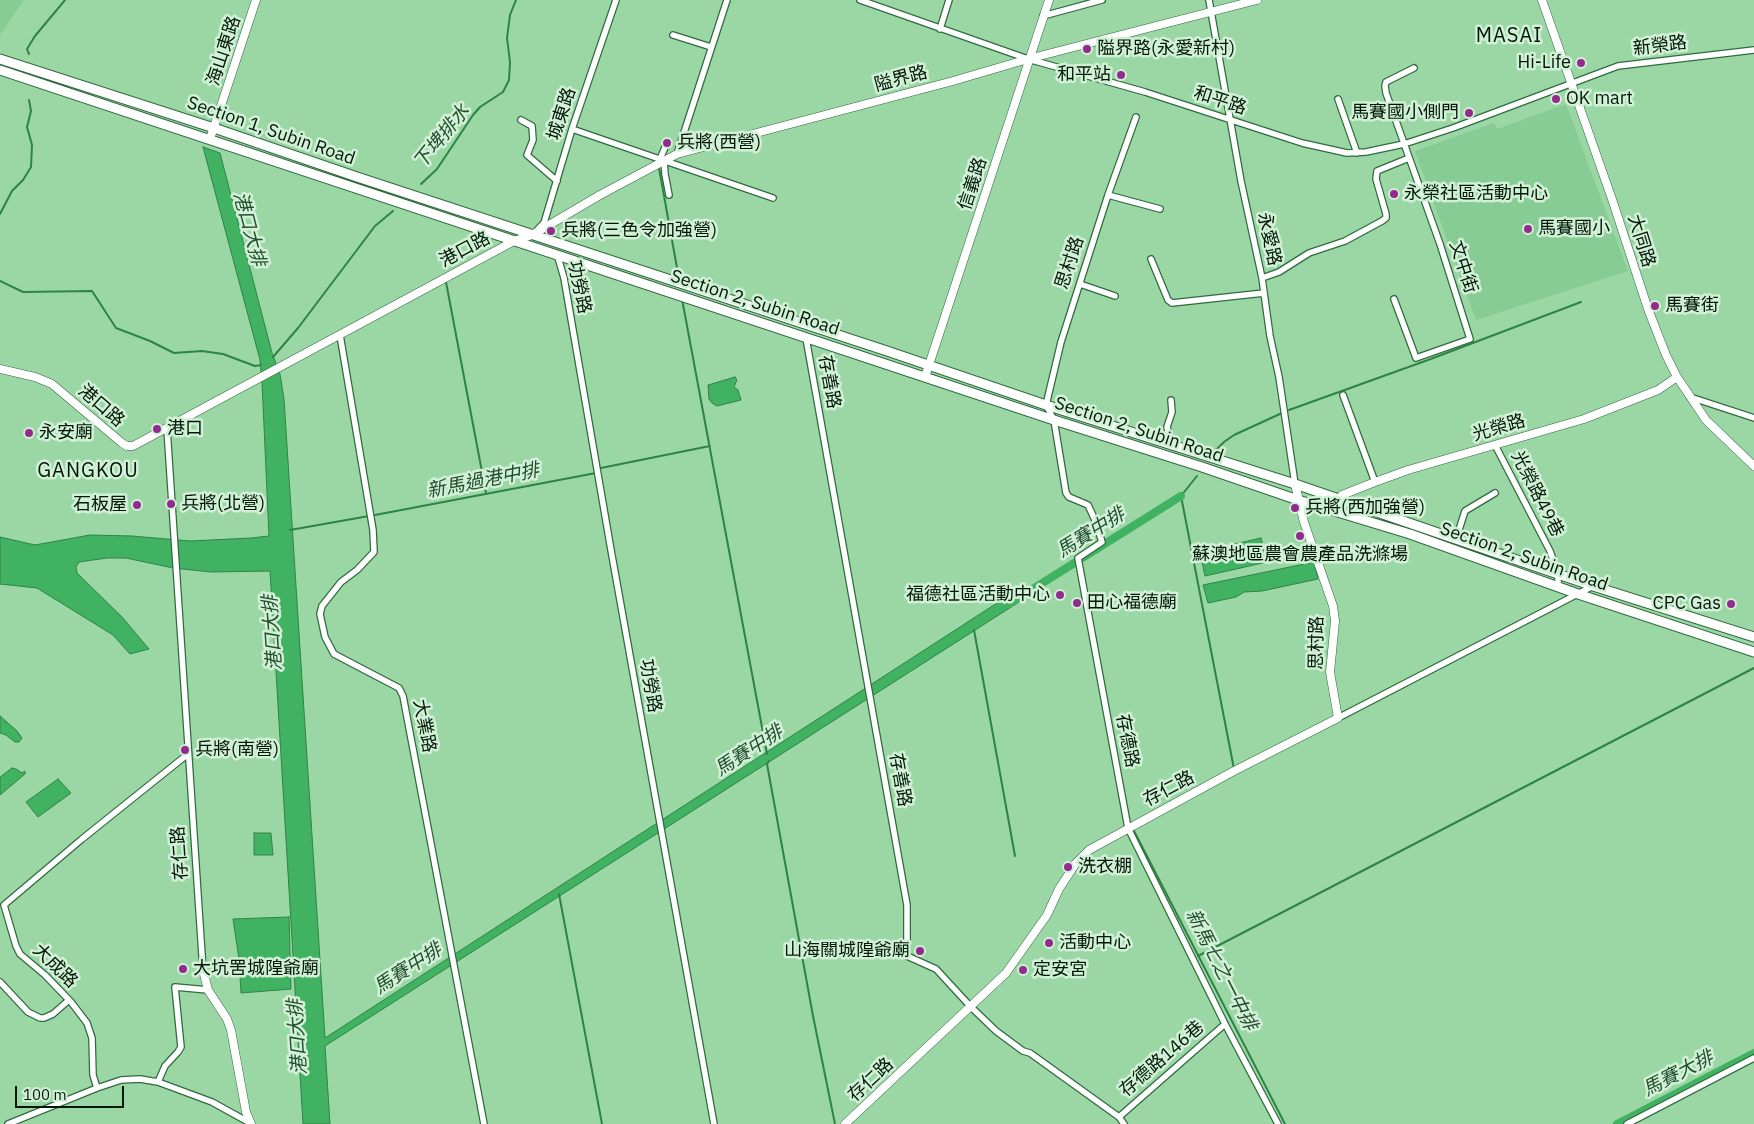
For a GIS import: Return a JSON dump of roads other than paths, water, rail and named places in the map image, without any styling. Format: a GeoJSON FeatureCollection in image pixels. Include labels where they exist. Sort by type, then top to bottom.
{"type":"FeatureCollection","features":[{"type":"Feature","properties":{"kind":"main road","name":"Section 1, Subin Road"},"geometry":{"type":"LineString","coordinates":[[0,59],[214,128],[532,235]]}},
{"type":"Feature","properties":{"kind":"main road","name":"Section 1, Subin Road"},"geometry":{"type":"LineString","coordinates":[[0,70],[514,241]]}},
{"type":"Feature","properties":{"kind":"main road"},"geometry":{"type":"LineString","coordinates":[[354,188],[357,177]]}},
{"type":"Feature","properties":{"kind":"main road","name":"Section 2, Subin Road"},"geometry":{"type":"LineString","coordinates":[[532,235],[1046,405],[1295,484],[1593,586],[1754,637]]}},
{"type":"Feature","properties":{"kind":"main road","name":"Section 2, Subin Road"},"geometry":{"type":"LineString","coordinates":[[514,241],[1298,500],[1410,534],[1578,594],[1753,649]]}},
{"type":"Feature","properties":{"kind":"main road"},"geometry":{"type":"LineString","coordinates":[[1410,534],[1413,524]]}},
{"type":"Feature","properties":{"kind":"street","name":"海山東路"},"geometry":{"type":"LineString","coordinates":[[210,139],[256,0]]}},
{"type":"Feature","properties":{"kind":"street","name":"城東路"},"geometry":{"type":"LineString","coordinates":[[532,235],[544,223],[572,129],[616,0]]}},
{"type":"Feature","properties":{"kind":"street"},"geometry":{"type":"LineString","coordinates":[[677,154],[726,0]]}},
{"type":"Feature","properties":{"kind":"street","name":"和平路"},"geometry":{"type":"LineString","coordinates":[[860,0],[1028,59],[1145,92],[1302,143],[1347,153],[1386,149],[1404,144],[1462,125],[1572,83]]}},
{"type":"Feature","properties":{"kind":"street"},"geometry":{"type":"LineString","coordinates":[[940,29],[949,0]]}},
{"type":"Feature","properties":{"kind":"street","name":"信義路"},"geometry":{"type":"LineString","coordinates":[[926,377],[1047,0]]}},
{"type":"Feature","properties":{"kind":"street"},"geometry":{"type":"LineString","coordinates":[[1043,16],[1102,0]]}},
{"type":"Feature","properties":{"kind":"street","name":"永愛路"},"geometry":{"type":"LineString","coordinates":[[1209,0],[1241,181],[1262,278],[1270,336],[1280,377],[1295,484]]}},
{"type":"Feature","properties":{"kind":"street","name":"隘界路"},"geometry":{"type":"LineString","coordinates":[[662,160],[677,154],[953,81],[1028,59],[1257,0]]}},
{"type":"Feature","properties":{"kind":"street","name":"大同路"},"geometry":{"type":"LineString","coordinates":[[1542,0],[1613,202],[1648,309],[1677,376],[1706,420],[1754,466]]}},
{"type":"Feature","properties":{"kind":"street"},"geometry":{"type":"LineString","coordinates":[[673,36],[711,47]]}},
{"type":"Feature","properties":{"kind":"street","name":"新榮路"},"geometry":{"type":"LineString","coordinates":[[1572,83],[1618,66],[1754,50]]}},
{"type":"Feature","properties":{"kind":"street","name":"文中街"},"geometry":{"type":"LineString","coordinates":[[1394,299],[1416,358],[1470,339],[1440,244],[1386,93],[1386,82],[1414,68]]}},
{"type":"Feature","properties":{"kind":"street"},"geometry":{"type":"LineString","coordinates":[[1338,99],[1357,153]]}},
{"type":"Feature","properties":{"kind":"street","name":"思村路"},"geometry":{"type":"LineString","coordinates":[[1046,405],[1061,342],[1108,195],[1136,117]]}},
{"type":"Feature","properties":{"kind":"street"},"geometry":{"type":"LineString","coordinates":[[521,120],[532,126],[534,140],[527,155],[556,181]]}},
{"type":"Feature","properties":{"kind":"street"},"geometry":{"type":"LineString","coordinates":[[572,129],[773,198]]}},
{"type":"Feature","properties":{"kind":"street"},"geometry":{"type":"LineString","coordinates":[[666,145],[662,160],[669,195]]}},
{"type":"Feature","properties":{"kind":"street"},"geometry":{"type":"LineString","coordinates":[[1262,278],[1278,272],[1309,253],[1345,240],[1386,218],[1386,210],[1375,175],[1381,168],[1409,158]]}},
{"type":"Feature","properties":{"kind":"street","name":"港口路"},"geometry":{"type":"LineString","coordinates":[[0,369],[52,384],[127,446],[139,444],[514,241],[532,235],[662,160]]}},
{"type":"Feature","properties":{"kind":"street"},"geometry":{"type":"LineString","coordinates":[[1108,195],[1160,209]]}},
{"type":"Feature","properties":{"kind":"street","name":"功勞路"},"geometry":{"type":"LineString","coordinates":[[557,254],[564,278],[619,598],[714,1124]]}},
{"type":"Feature","properties":{"kind":"street"},"geometry":{"type":"LineString","coordinates":[[1151,259],[1168,300],[1172,303],[1264,293]]}},
{"type":"Feature","properties":{"kind":"street"},"geometry":{"type":"LineString","coordinates":[[1080,284],[1116,296]]}},
{"type":"Feature","properties":{"kind":"street","name":"大業路"},"geometry":{"type":"LineString","coordinates":[[340,335],[373,530],[374,552],[357,570],[341,582],[322,606],[320,614],[325,637],[334,654],[399,688],[403,696],[484,1124]]}},
{"type":"Feature","properties":{"kind":"street","name":"存善路"},"geometry":{"type":"LineString","coordinates":[[806,338],[907,905],[907,956],[936,969],[996,1031],[1119,1117],[1124,1124]]}},
{"type":"Feature","properties":{"kind":"street","name":"光榮路"},"geometry":{"type":"LineString","coordinates":[[1339,500],[1342,495],[1395,474],[1594,416],[1658,390],[1677,376]]}},
{"type":"Feature","properties":{"kind":"street"},"geometry":{"type":"LineString","coordinates":[[1343,395],[1375,482]]}},
{"type":"Feature","properties":{"kind":"street"},"geometry":{"type":"LineString","coordinates":[[1690,398],[1754,418]]}},
{"type":"Feature","properties":{"kind":"street"},"geometry":{"type":"LineString","coordinates":[[1170,445],[1167,427],[1172,412],[1171,400]]}},
{"type":"Feature","properties":{"kind":"street"},"geometry":{"type":"LineString","coordinates":[[1046,405],[1054,420]]}},
{"type":"Feature","properties":{"kind":"street","name":"存德路"},"geometry":{"type":"LineString","coordinates":[[1054,420],[1066,493],[1069,498],[1088,505],[1102,542],[1078,558],[1128,828],[1278,1124]]}},
{"type":"Feature","properties":{"kind":"street","name":"存仁路"},"geometry":{"type":"LineString","coordinates":[[166,429],[168,494],[174,542],[203,970],[208,990],[227,1019],[231,1030],[246,1112],[250,1123]]}},
{"type":"Feature","properties":{"kind":"street","name":"光榮路49巷"},"geometry":{"type":"LineString","coordinates":[[1495,444],[1550,551],[1558,574],[1558,586]]}},
{"type":"Feature","properties":{"kind":"street","name":"思村路"},"geometry":{"type":"LineString","coordinates":[[1295,484],[1304,522],[1333,606],[1335,622],[1330,672],[1338,718]]}},
{"type":"Feature","properties":{"kind":"street"},"geometry":{"type":"LineString","coordinates":[[1456,539],[1465,511],[1496,493]]}},
{"type":"Feature","properties":{"kind":"street"},"geometry":{"type":"LineString","coordinates":[[1336,511],[1339,500]]}},
{"type":"Feature","properties":{"kind":"street","name":"存仁路"},"geometry":{"type":"LineString","coordinates":[[846,1124],[1006,973],[1047,915],[1059,888],[1076,863],[1089,850],[1593,586]]}},
{"type":"Feature","properties":{"kind":"street","name":"大成路"},"geometry":{"type":"LineString","coordinates":[[97,1088],[93,1075],[92,1045],[87,1022],[45,975],[20,954],[2,907],[75,845],[188,754]]}},
{"type":"Feature","properties":{"kind":"street"},"geometry":{"type":"LineString","coordinates":[[0,982],[28,1012],[40,1018],[53,1014],[69,1000]]}},
{"type":"Feature","properties":{"kind":"street"},"geometry":{"type":"LineString","coordinates":[[158,1082],[165,1066],[181,1047],[175,987],[208,990]]}},
{"type":"Feature","properties":{"kind":"street","name":"存德路146巷"},"geometry":{"type":"LineString","coordinates":[[1119,1117],[1226,1024]]}},
{"type":"Feature","properties":{"kind":"street"},"geometry":{"type":"LineString","coordinates":[[1627,1124],[1754,1058]]}},
{"type":"Feature","properties":{"kind":"street"},"geometry":{"type":"LineString","coordinates":[[8,1124],[97,1088],[126,1079],[158,1082],[212,1102],[250,1123]]}},
{"type":"Feature","properties":{"kind":"water","name":"港口大排"},"geometry":{"type":"Polygon","coordinates":[[[203,147],[220,153],[272,353],[280,374],[284,399],[325,1038],[1014,592],[1019,602],[325,1046],[330,1124],[303,1124],[270,571],[211,572],[173,568],[126,558],[107,558],[79,562],[76,567],[77,573],[122,617],[149,649],[130,654],[113,635],[37,588],[0,584],[0,537],[35,545],[90,535],[132,536],[190,541],[269,536],[260,360],[203,147]]]}},
{"type":"Feature","properties":{"kind":"water"},"geometry":{"type":"Polygon","coordinates":[[[735,377],[737,380],[734,387],[738,390],[741,400],[717,406],[712,403],[709,399],[708,385],[735,377]]]}},
{"type":"Feature","properties":{"kind":"water"},"geometry":{"type":"Polygon","coordinates":[[[1261,538],[1267,562],[1205,576],[1200,552],[1261,538]]]}},
{"type":"Feature","properties":{"kind":"water"},"geometry":{"type":"Polygon","coordinates":[[[1314,562],[1318,579],[1262,591],[1244,592],[1236,597],[1208,603],[1203,585],[1314,562]]]}},
{"type":"Feature","properties":{"kind":"water"},"geometry":{"type":"Polygon","coordinates":[[[0,716],[17,731],[22,738],[19,742],[15,742],[0,733],[0,716]]]}},
{"type":"Feature","properties":{"kind":"water"},"geometry":{"type":"Polygon","coordinates":[[[12,768],[22,773],[25,771],[25,774],[0,795],[0,777],[12,768]]]}},
{"type":"Feature","properties":{"kind":"water"},"geometry":{"type":"Polygon","coordinates":[[[58,779],[71,793],[38,817],[26,802],[58,779]]]}},
{"type":"Feature","properties":{"kind":"water"},"geometry":{"type":"Polygon","coordinates":[[[254,833],[271,833],[273,855],[254,855],[254,833]]]}},
{"type":"Feature","properties":{"kind":"water"},"geometry":{"type":"Polygon","coordinates":[[[289,917],[291,989],[241,993],[239,959],[233,919],[289,917]]]}},
{"type":"Feature","properties":{"kind":"waterway"},"geometry":{"type":"LineString","coordinates":[[29,54],[27,49],[35,36],[65,0]]}},
{"type":"Feature","properties":{"kind":"waterway","name":"下埤排水"},"geometry":{"type":"LineString","coordinates":[[421,184],[437,169],[480,107],[503,92],[509,80],[510,62],[507,38],[510,15],[516,0]]}},
{"type":"Feature","properties":{"kind":"waterway"},"geometry":{"type":"LineString","coordinates":[[0,214],[12,191],[23,180],[31,167],[32,145],[27,127],[31,111],[29,100]]}},
{"type":"Feature","properties":{"kind":"waterway"},"geometry":{"type":"LineString","coordinates":[[659,168],[679,279]]}},
{"type":"Feature","properties":{"kind":"waterway","name":"下埤排水"},"geometry":{"type":"LineString","coordinates":[[273,357],[298,328],[375,226],[393,211]]}},
{"type":"Feature","properties":{"kind":"waterway"},"geometry":{"type":"LineString","coordinates":[[0,281],[23,292],[92,291],[116,328],[150,341],[174,353],[202,351],[223,354],[255,366],[261,365]]}},
{"type":"Feature","properties":{"kind":"waterway"},"geometry":{"type":"LineString","coordinates":[[446,282],[486,493]]}},
{"type":"Feature","properties":{"kind":"waterway"},"geometry":{"type":"LineString","coordinates":[[682,299],[767,754]]}},
{"type":"Feature","properties":{"kind":"waterway"},"geometry":{"type":"LineString","coordinates":[[1289,410],[1581,302]]}},
{"type":"Feature","properties":{"kind":"waterway"},"geometry":{"type":"LineString","coordinates":[[1216,450],[1234,435],[1282,413]]}},
{"type":"Feature","properties":{"kind":"waterway","name":"新馬過港中排"},"geometry":{"type":"LineString","coordinates":[[601,468],[710,446]]}},
{"type":"Feature","properties":{"kind":"waterway","name":"新馬過港中排"},"geometry":{"type":"LineString","coordinates":[[375,515],[596,473]]}},
{"type":"Feature","properties":{"kind":"waterway"},"geometry":{"type":"LineString","coordinates":[[1197,476],[1181,496],[1234,769]]}},
{"type":"Feature","properties":{"kind":"waterway","name":"馬賽中排"},"geometry":{"type":"LineString","coordinates":[[1009,604],[1181,496]]}},
{"type":"Feature","properties":{"kind":"waterway","name":"新馬過港中排"},"geometry":{"type":"LineString","coordinates":[[290,530],[369,516]]}},
{"type":"Feature","properties":{"kind":"waterway"},"geometry":{"type":"LineString","coordinates":[[974,630],[1015,856]]}},
{"type":"Feature","properties":{"kind":"waterway"},"geometry":{"type":"LineString","coordinates":[[1198,956],[1754,668]]}},
{"type":"Feature","properties":{"kind":"waterway"},"geometry":{"type":"LineString","coordinates":[[769,761],[767,764],[813,1016],[835,1124]]}},
{"type":"Feature","properties":{"kind":"waterway","name":"新馬七之一中排"},"geometry":{"type":"LineString","coordinates":[[1133,829],[1285,1124]]}},
{"type":"Feature","properties":{"kind":"waterway"},"geometry":{"type":"LineString","coordinates":[[559,894],[602,1124]]}},
{"type":"Feature","properties":{"kind":"waterway","name":"馬賽大排"},"geometry":{"type":"LineString","coordinates":[[1617,1124],[1754,1053]]}},
{"type":"Feature","properties":{"kind":"place","name":"隘界路(永愛新村)"},"geometry":{"type":"Point","coordinates":[1087,49]}},
{"type":"Feature","properties":{"kind":"place","name":"Hi-Life"},"geometry":{"type":"Point","coordinates":[1581,63]}},
{"type":"Feature","properties":{"kind":"place","name":"和平站"},"geometry":{"type":"Point","coordinates":[1121,75]}},
{"type":"Feature","properties":{"kind":"place","name":"OK mart"},"geometry":{"type":"Point","coordinates":[1556,99]}},
{"type":"Feature","properties":{"kind":"place","name":"馬賽國小側門"},"geometry":{"type":"Point","coordinates":[1469,113]}},
{"type":"Feature","properties":{"kind":"place","name":"兵將(西營)"},"geometry":{"type":"Point","coordinates":[667,143]}},
{"type":"Feature","properties":{"kind":"place","name":"永榮社區活動中心"},"geometry":{"type":"Point","coordinates":[1394,194]}},
{"type":"Feature","properties":{"kind":"place","name":"馬賽國小"},"geometry":{"type":"Point","coordinates":[1528,229]}},
{"type":"Feature","properties":{"kind":"place","name":"兵將(三色令加強營)"},"geometry":{"type":"Point","coordinates":[551,231]}},
{"type":"Feature","properties":{"kind":"place","name":"馬賽街"},"geometry":{"type":"Point","coordinates":[1655,306]}},
{"type":"Feature","properties":{"kind":"place","name":"港口"},"geometry":{"type":"Point","coordinates":[157,429]}},
{"type":"Feature","properties":{"kind":"place","name":"永安廟"},"geometry":{"type":"Point","coordinates":[29,433]}},
{"type":"Feature","properties":{"kind":"place","name":"兵將(北營)"},"geometry":{"type":"Point","coordinates":[171,504]}},
{"type":"Feature","properties":{"kind":"place","name":"石板屋"},"geometry":{"type":"Point","coordinates":[137,505]}},
{"type":"Feature","properties":{"kind":"place","name":"兵將(西加強營)"},"geometry":{"type":"Point","coordinates":[1295,508]}},
{"type":"Feature","properties":{"kind":"place","name":"蘇澳地區農會農產品洗滌場"},"geometry":{"type":"Point","coordinates":[1300,536]}},
{"type":"Feature","properties":{"kind":"place","name":"福德社區活動中心"},"geometry":{"type":"Point","coordinates":[1060,595]}},
{"type":"Feature","properties":{"kind":"place","name":"田心福德廟"},"geometry":{"type":"Point","coordinates":[1077,603]}},
{"type":"Feature","properties":{"kind":"place","name":"CPC Gas"},"geometry":{"type":"Point","coordinates":[1731,604]}},
{"type":"Feature","properties":{"kind":"place","name":"兵將(南營)"},"geometry":{"type":"Point","coordinates":[185,750]}},
{"type":"Feature","properties":{"kind":"place","name":"洗衣棚"},"geometry":{"type":"Point","coordinates":[1068,867]}},
{"type":"Feature","properties":{"kind":"place","name":"活動中心"},"geometry":{"type":"Point","coordinates":[1049,943]}},
{"type":"Feature","properties":{"kind":"place","name":"山海關城隍爺廟"},"geometry":{"type":"Point","coordinates":[920,951]}},
{"type":"Feature","properties":{"kind":"place","name":"大坑罟城隍爺廟"},"geometry":{"type":"Point","coordinates":[183,969]}},
{"type":"Feature","properties":{"kind":"place","name":"定安宮"},"geometry":{"type":"Point","coordinates":[1023,970]}},
{"type":"Feature","properties":{"kind":"district","name":"MASAI"},"geometry":{"type":"Point","coordinates":[1509,36]}},
{"type":"Feature","properties":{"kind":"district","name":"GANGKOU"},"geometry":{"type":"Point","coordinates":[88,471]}}]}
